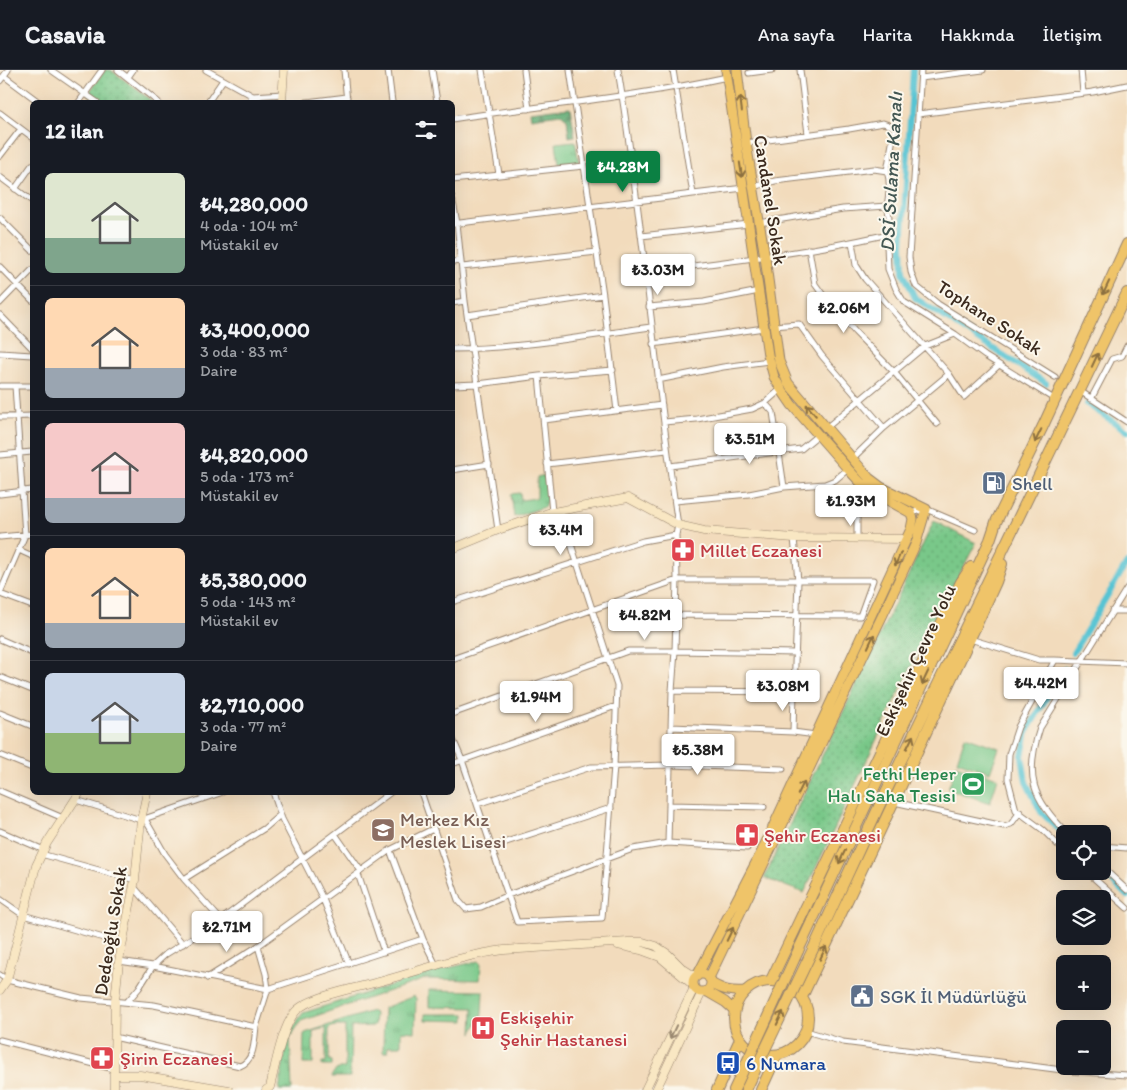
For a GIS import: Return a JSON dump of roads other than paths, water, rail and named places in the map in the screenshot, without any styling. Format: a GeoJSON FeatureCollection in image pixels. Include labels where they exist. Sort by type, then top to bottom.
{"type":"FeatureCollection","features":[{"type":"Feature","properties":{"kind":"highway","name":"Eskişehir Çevre Yolu"},"geometry":{"type":"LineString","coordinates":[[734,1090],[990,540],[996,522],[1043,426],[1127,244]]}},
{"type":"Feature","properties":{"kind":"highway","name":"Eskişehir Çevre Yolu"},"geometry":{"type":"LineString","coordinates":[[746,1090],[882,800],[1127,293]]}},
{"type":"Feature","properties":{"kind":"highway"},"geometry":{"type":"LineString","coordinates":[[802,997],[996,582],[1014,526]]}},
{"type":"Feature","properties":{"kind":"highway"},"geometry":{"type":"LineString","coordinates":[[771,980],[961,582],[990,540]]}},
{"type":"Feature","properties":{"kind":"highway"},"geometry":{"type":"LineString","coordinates":[[771,980],[788,985],[802,997],[807,1008],[808,1020],[806,1031],[800,1042],[790,1051],[778,1055],[767,1055],[747,1047],[740,1039],[734,1020],[734,1010],[738,1000],[745,991],[752,985],[771,980]]}},
{"type":"Feature","properties":{"kind":"highway"},"geometry":{"type":"LineString","coordinates":[[717,1090],[740,1039]]}},
{"type":"Feature","properties":{"kind":"highway"},"geometry":{"type":"LineString","coordinates":[[761,1090],[778,1055]]}},
{"type":"Feature","properties":{"kind":"main road","name":"Candanel Sokak"},"geometry":{"type":"LineString","coordinates":[[737,70],[746,143],[748,188],[759,223],[765,257],[769,327],[788,383],[869,478],[881,487],[926,509]]}},
{"type":"Feature","properties":{"kind":"main road"},"geometry":{"type":"LineString","coordinates":[[698,985],[907,538],[913,519],[911,513],[862,484],[818,435],[781,389],[774,377],[769,361],[769,327],[759,291],[749,224],[748,188],[727,73]]}},
{"type":"Feature","properties":{"kind":"main road"},"geometry":{"type":"LineString","coordinates":[[698,985],[710,988],[710,980],[916,543],[926,509]]}},
{"type":"Feature","properties":{"kind":"main road"},"geometry":{"type":"LineString","coordinates":[[698,985],[702,974],[723,990],[732,992],[745,991]]}},
{"type":"Feature","properties":{"kind":"main road"},"geometry":{"type":"LineString","coordinates":[[698,985],[734,1010]]}},
{"type":"Feature","properties":{"kind":"street"},"geometry":{"type":"LineString","coordinates":[[8,70],[2,78],[37,100]]}},
{"type":"Feature","properties":{"kind":"street"},"geometry":{"type":"LineString","coordinates":[[51,70],[94,100]]}},
{"type":"Feature","properties":{"kind":"street"},"geometry":{"type":"LineString","coordinates":[[80,100],[102,70]]}},
{"type":"Feature","properties":{"kind":"street"},"geometry":{"type":"LineString","coordinates":[[118,70],[156,100]]}},
{"type":"Feature","properties":{"kind":"street"},"geometry":{"type":"LineString","coordinates":[[128,77],[133,70]]}},
{"type":"Feature","properties":{"kind":"street"},"geometry":{"type":"LineString","coordinates":[[206,70],[259,100]]}},
{"type":"Feature","properties":{"kind":"street"},"geometry":{"type":"LineString","coordinates":[[344,70],[347,100]]}},
{"type":"Feature","properties":{"kind":"street"},"geometry":{"type":"LineString","coordinates":[[388,70],[392,100]]}},
{"type":"Feature","properties":{"kind":"street"},"geometry":{"type":"LineString","coordinates":[[432,70],[437,100]]}},
{"type":"Feature","properties":{"kind":"street"},"geometry":{"type":"LineString","coordinates":[[482,70],[499,174]]}},
{"type":"Feature","properties":{"kind":"street"},"geometry":{"type":"LineString","coordinates":[[524,70],[529,108]]}},
{"type":"Feature","properties":{"kind":"street"},"geometry":{"type":"LineString","coordinates":[[570,70],[603,295],[617,412]]}},
{"type":"Feature","properties":{"kind":"street"},"geometry":{"type":"LineString","coordinates":[[618,70],[678,525],[676,536],[677,580],[668,843]]}},
{"type":"Feature","properties":{"kind":"street"},"geometry":{"type":"LineString","coordinates":[[673,70],[693,194]]}},
{"type":"Feature","properties":{"kind":"street"},"geometry":{"type":"LineString","coordinates":[[749,73],[772,70]]}},
{"type":"Feature","properties":{"kind":"street"},"geometry":{"type":"LineString","coordinates":[[800,70],[808,134]]}},
{"type":"Feature","properties":{"kind":"street","name":"Tophane Sokak"},"geometry":{"type":"LineString","coordinates":[[921,70],[909,258],[916,286],[938,304],[1055,377]]}},
{"type":"Feature","properties":{"kind":"street"},"geometry":{"type":"LineString","coordinates":[[921,78],[983,70]]}},
{"type":"Feature","properties":{"kind":"street"},"geometry":{"type":"LineString","coordinates":[[1080,70],[1083,93]]}},
{"type":"Feature","properties":{"kind":"street"},"geometry":{"type":"LineString","coordinates":[[253,96],[282,98],[283,71]]}},
{"type":"Feature","properties":{"kind":"street"},"geometry":{"type":"LineString","coordinates":[[455,120],[529,108],[575,104],[676,88],[727,73]]}},
{"type":"Feature","properties":{"kind":"street"},"geometry":{"type":"LineString","coordinates":[[209,100],[224,80]]}},
{"type":"Feature","properties":{"kind":"street"},"geometry":{"type":"LineString","coordinates":[[918,114],[1127,86]]}},
{"type":"Feature","properties":{"kind":"street"},"geometry":{"type":"LineString","coordinates":[[250,100],[253,96]]}},
{"type":"Feature","properties":{"kind":"street"},"geometry":{"type":"LineString","coordinates":[[0,113],[30,136]]}},
{"type":"Feature","properties":{"kind":"street"},"geometry":{"type":"LineString","coordinates":[[645,272],[765,257],[852,242],[884,235],[887,231],[890,217],[887,206],[890,186],[888,171],[895,127],[883,123],[746,143]]}},
{"type":"Feature","properties":{"kind":"street"},"geometry":{"type":"LineString","coordinates":[[0,156],[20,129]]}},
{"type":"Feature","properties":{"kind":"street"},"geometry":{"type":"LineString","coordinates":[[455,180],[584,166]]}},
{"type":"Feature","properties":{"kind":"street"},"geometry":{"type":"LineString","coordinates":[[15,189],[30,168]]}},
{"type":"Feature","properties":{"kind":"street"},"geometry":{"type":"LineString","coordinates":[[498,530],[455,224],[589,206],[748,188],[775,181],[824,174],[874,169],[888,171]]}},
{"type":"Feature","properties":{"kind":"street"},"geometry":{"type":"LineString","coordinates":[[0,177],[30,200]]}},
{"type":"Feature","properties":{"kind":"street"},"geometry":{"type":"LineString","coordinates":[[759,223],[843,209],[887,206]]}},
{"type":"Feature","properties":{"kind":"street"},"geometry":{"type":"LineString","coordinates":[[0,218],[30,248]]}},
{"type":"Feature","properties":{"kind":"street"},"geometry":{"type":"LineString","coordinates":[[641,236],[749,224]]}},
{"type":"Feature","properties":{"kind":"street"},"geometry":{"type":"LineString","coordinates":[[884,235],[888,245],[888,269],[896,289],[904,302],[1054,399]]}},
{"type":"Feature","properties":{"kind":"street"},"geometry":{"type":"LineString","coordinates":[[852,242],[856,265],[865,278],[949,374],[964,397],[999,365]]}},
{"type":"Feature","properties":{"kind":"street"},"geometry":{"type":"LineString","coordinates":[[809,249],[815,284],[855,332],[894,372],[916,401],[937,424]]}},
{"type":"Feature","properties":{"kind":"street"},"geometry":{"type":"LineString","coordinates":[[455,263],[462,264],[597,252]]}},
{"type":"Feature","properties":{"kind":"street"},"geometry":{"type":"LineString","coordinates":[[0,267],[30,298]]}},
{"type":"Feature","properties":{"kind":"street"},"geometry":{"type":"LineString","coordinates":[[0,302],[30,272]]}},
{"type":"Feature","properties":{"kind":"street"},"geometry":{"type":"LineString","coordinates":[[649,308],[704,302],[759,291]]}},
{"type":"Feature","properties":{"kind":"street"},"geometry":{"type":"LineString","coordinates":[[468,315],[603,295]]}},
{"type":"Feature","properties":{"kind":"street"},"geometry":{"type":"LineString","coordinates":[[455,303],[465,301]]}},
{"type":"Feature","properties":{"kind":"street"},"geometry":{"type":"LineString","coordinates":[[0,315],[30,346]]}},
{"type":"Feature","properties":{"kind":"street"},"geometry":{"type":"LineString","coordinates":[[653,344],[799,324],[822,356],[884,428]]}},
{"type":"Feature","properties":{"kind":"street"},"geometry":{"type":"LineString","coordinates":[[455,349],[472,349],[651,327]]}},
{"type":"Feature","properties":{"kind":"street"},"geometry":{"type":"LineString","coordinates":[[826,428],[925,346],[955,334]]}},
{"type":"Feature","properties":{"kind":"street"},"geometry":{"type":"LineString","coordinates":[[1092,399],[1112,360],[1125,357],[1127,346]]}},
{"type":"Feature","properties":{"kind":"street"},"geometry":{"type":"LineString","coordinates":[[0,353],[30,355]]}},
{"type":"Feature","properties":{"kind":"street"},"geometry":{"type":"LineString","coordinates":[[658,380],[723,367],[769,361]]}},
{"type":"Feature","properties":{"kind":"street"},"geometry":{"type":"LineString","coordinates":[[455,385],[613,370]]}},
{"type":"Feature","properties":{"kind":"street"},"geometry":{"type":"LineString","coordinates":[[852,459],[884,428],[949,374]]}},
{"type":"Feature","properties":{"kind":"street"},"geometry":{"type":"LineString","coordinates":[[455,744],[517,922],[602,918],[614,766],[617,686],[577,561],[556,511],[548,464],[539,376]]}},
{"type":"Feature","properties":{"kind":"street"},"geometry":{"type":"LineString","coordinates":[[0,386],[30,386]]}},
{"type":"Feature","properties":{"kind":"street"},"geometry":{"type":"LineString","coordinates":[[15,386],[25,535],[0,593],[30,605]]}},
{"type":"Feature","properties":{"kind":"street"},"geometry":{"type":"LineString","coordinates":[[664,422],[752,410],[765,403],[781,389]]}},
{"type":"Feature","properties":{"kind":"street"},"geometry":{"type":"LineString","coordinates":[[1080,391],[1127,422]]}},
{"type":"Feature","properties":{"kind":"street"},"geometry":{"type":"LineString","coordinates":[[765,403],[773,412],[784,488]]}},
{"type":"Feature","properties":{"kind":"street"},"geometry":{"type":"LineString","coordinates":[[544,420],[662,405]]}},
{"type":"Feature","properties":{"kind":"street"},"geometry":{"type":"LineString","coordinates":[[0,417],[30,416]]}},
{"type":"Feature","properties":{"kind":"street"},"geometry":{"type":"LineString","coordinates":[[670,466],[801,448],[818,435]]}},
{"type":"Feature","properties":{"kind":"street"},"geometry":{"type":"LineString","coordinates":[[548,464],[667,450]]}},
{"type":"Feature","properties":{"kind":"street"},"geometry":{"type":"LineString","coordinates":[[0,455],[30,452]]}},
{"type":"Feature","properties":{"kind":"street"},"geometry":{"type":"LineString","coordinates":[[455,470],[489,464]]}},
{"type":"Feature","properties":{"kind":"street"},"geometry":{"type":"LineString","coordinates":[[675,501],[825,484],[835,480],[848,469]]}},
{"type":"Feature","properties":{"kind":"street"},"geometry":{"type":"LineString","coordinates":[[0,494],[30,490]]}},
{"type":"Feature","properties":{"kind":"street"},"geometry":{"type":"LineString","coordinates":[[455,548],[498,530],[556,511],[628,498],[678,525],[704,531],[794,538],[907,538]]}},
{"type":"Feature","properties":{"kind":"street"},"geometry":{"type":"LineString","coordinates":[[857,506],[857,538]]}},
{"type":"Feature","properties":{"kind":"street"},"geometry":{"type":"LineString","coordinates":[[911,513],[926,509]]}},
{"type":"Feature","properties":{"kind":"street","name":"Candanel Sokak"},"geometry":{"type":"LineString","coordinates":[[926,509],[975,530]]}},
{"type":"Feature","properties":{"kind":"street"},"geometry":{"type":"LineString","coordinates":[[0,537],[30,534]]}},
{"type":"Feature","properties":{"kind":"street"},"geometry":{"type":"LineString","coordinates":[[455,601],[643,541],[676,536]]}},
{"type":"Feature","properties":{"kind":"street"},"geometry":{"type":"LineString","coordinates":[[793,732],[798,581],[794,538]]}},
{"type":"Feature","properties":{"kind":"street"},"geometry":{"type":"LineString","coordinates":[[19,550],[30,555]]}},
{"type":"Feature","properties":{"kind":"street"},"geometry":{"type":"LineString","coordinates":[[455,658],[677,580],[873,580],[860,616],[676,615]]}},
{"type":"Feature","properties":{"kind":"street"},"geometry":{"type":"LineString","coordinates":[[1060,825],[1041,804],[1034,784],[1032,766],[1034,746],[1040,728],[1127,588]]}},
{"type":"Feature","properties":{"kind":"street"},"geometry":{"type":"LineString","coordinates":[[1112,611],[1127,611]]}},
{"type":"Feature","properties":{"kind":"street"},"geometry":{"type":"LineString","coordinates":[[970,638],[1039,660],[1127,663]]}},
{"type":"Feature","properties":{"kind":"street"},"geometry":{"type":"LineString","coordinates":[[0,639],[30,652]]}},
{"type":"Feature","properties":{"kind":"street"},"geometry":{"type":"LineString","coordinates":[[455,713],[628,651],[795,653]]}},
{"type":"Feature","properties":{"kind":"street"},"geometry":{"type":"LineString","coordinates":[[1055,660],[1018,727],[1009,754],[1008,779],[1016,810],[1043,830],[1056,843]]}},
{"type":"Feature","properties":{"kind":"street"},"geometry":{"type":"LineString","coordinates":[[0,677],[30,689]]}},
{"type":"Feature","properties":{"kind":"street"},"geometry":{"type":"LineString","coordinates":[[672,691],[794,692]]}},
{"type":"Feature","properties":{"kind":"street"},"geometry":{"type":"LineString","coordinates":[[455,763],[616,706]]}},
{"type":"Feature","properties":{"kind":"street"},"geometry":{"type":"LineString","coordinates":[[0,713],[30,725]]}},
{"type":"Feature","properties":{"kind":"street"},"geometry":{"type":"LineString","coordinates":[[671,727],[793,732],[816,735]]}},
{"type":"Feature","properties":{"kind":"street"},"geometry":{"type":"LineString","coordinates":[[0,755],[30,767]]}},
{"type":"Feature","properties":{"kind":"street"},"geometry":{"type":"LineString","coordinates":[[477,804],[590,767],[670,765],[783,769]]}},
{"type":"Feature","properties":{"kind":"street"},"geometry":{"type":"LineString","coordinates":[[0,791],[63,818]]}},
{"type":"Feature","properties":{"kind":"street"},"geometry":{"type":"LineString","coordinates":[[0,990],[36,866],[42,852],[78,795]]}},
{"type":"Feature","properties":{"kind":"street","name":"Dedeoğlu Sokak"},"geometry":{"type":"LineString","coordinates":[[114,1090],[115,1001],[119,961],[134,884],[147,795]]}},
{"type":"Feature","properties":{"kind":"street"},"geometry":{"type":"LineString","coordinates":[[76,800],[143,820],[214,795]]}},
{"type":"Feature","properties":{"kind":"street"},"geometry":{"type":"LineString","coordinates":[[274,795],[280,815],[323,899],[349,964]]}},
{"type":"Feature","properties":{"kind":"street"},"geometry":{"type":"LineString","coordinates":[[127,1002],[139,988],[153,966],[221,920],[387,795]]}},
{"type":"Feature","properties":{"kind":"street"},"geometry":{"type":"LineString","coordinates":[[422,795],[458,900],[466,909],[481,907],[508,895],[633,850],[668,843],[747,848]]}},
{"type":"Feature","properties":{"kind":"street"},"geometry":{"type":"LineString","coordinates":[[894,802],[1004,826],[1011,824],[1020,812]]}},
{"type":"Feature","properties":{"kind":"street"},"geometry":{"type":"LineString","coordinates":[[669,805],[764,807]]}},
{"type":"Feature","properties":{"kind":"street"},"geometry":{"type":"LineString","coordinates":[[491,847],[611,808]]}},
{"type":"Feature","properties":{"kind":"street"},"geometry":{"type":"LineString","coordinates":[[184,879],[266,828],[280,815]]}},
{"type":"Feature","properties":{"kind":"street"},"geometry":{"type":"LineString","coordinates":[[143,820],[184,879],[221,920]]}},
{"type":"Feature","properties":{"kind":"street"},"geometry":{"type":"LineString","coordinates":[[207,978],[258,946],[390,850],[433,829]]}},
{"type":"Feature","properties":{"kind":"street"},"geometry":{"type":"LineString","coordinates":[[0,832],[42,852],[134,884],[183,944]]}},
{"type":"Feature","properties":{"kind":"street"},"geometry":{"type":"LineString","coordinates":[[335,834],[360,872],[384,952]]}},
{"type":"Feature","properties":{"kind":"street"},"geometry":{"type":"LineString","coordinates":[[1111,847],[1127,848]]}},
{"type":"Feature","properties":{"kind":"street"},"geometry":{"type":"LineString","coordinates":[[390,850],[423,939],[436,965]]}},
{"type":"Feature","properties":{"kind":"street"},"geometry":{"type":"LineString","coordinates":[[1111,875],[1127,890]]}},
{"type":"Feature","properties":{"kind":"street"},"geometry":{"type":"LineString","coordinates":[[1096,880],[1127,908]]}},
{"type":"Feature","properties":{"kind":"street"},"geometry":{"type":"LineString","coordinates":[[0,899],[23,915],[121,943]]}},
{"type":"Feature","properties":{"kind":"street"},"geometry":{"type":"LineString","coordinates":[[119,961],[153,966],[268,990],[423,939]]}},
{"type":"Feature","properties":{"kind":"street"},"geometry":{"type":"LineString","coordinates":[[114,1037],[240,1066],[247,1063],[252,1055],[256,1027],[268,990],[266,974],[258,946]]}},
{"type":"Feature","properties":{"kind":"street"},"geometry":{"type":"LineString","coordinates":[[266,1090],[270,1087],[286,1029],[294,1013],[302,1005],[330,995],[486,952],[548,947],[620,946],[642,950],[660,957],[698,985]]}},
{"type":"Feature","properties":{"kind":"street"},"geometry":{"type":"LineString","coordinates":[[3,978],[82,998],[154,1005],[256,1027]]}},
{"type":"Feature","properties":{"kind":"street"},"geometry":{"type":"LineString","coordinates":[[646,1090],[698,985]]}},
{"type":"Feature","properties":{"kind":"street"},"geometry":{"type":"LineString","coordinates":[[656,1090],[698,985]]}},
{"type":"Feature","properties":{"kind":"street"},"geometry":{"type":"LineString","coordinates":[[806,1031],[843,1042],[1070,1071],[1127,1076]]}},
{"type":"Feature","properties":{"kind":"street"},"geometry":{"type":"LineString","coordinates":[[0,1040],[114,1072],[229,1090]]}},
{"type":"Feature","properties":{"kind":"waterway","name":"DSİ Sulama Kanalı"},"geometry":{"type":"LineString","coordinates":[[913,70],[902,246],[903,272],[915,298],[1046,383]]}},
{"type":"Feature","properties":{"kind":"waterway"},"geometry":{"type":"LineString","coordinates":[[1087,404],[1127,431]]}},
{"type":"Feature","properties":{"kind":"waterway"},"geometry":{"type":"LineString","coordinates":[[1073,653],[1127,563]]}},
{"type":"Feature","properties":{"kind":"waterway"},"geometry":{"type":"LineString","coordinates":[[1056,826],[1041,812],[1026,782],[1022,756],[1027,731],[1064,669]]}},
{"type":"Feature","properties":{"kind":"waterway"},"geometry":{"type":"LineString","coordinates":[[1111,880],[1127,896]]}},
{"type":"Feature","properties":{"kind":"place","name":"Shell"},"geometry":{"type":"Point","coordinates":[994,483]}},
{"type":"Feature","properties":{"kind":"place","name":"Millet Eczanesi"},"geometry":{"type":"Point","coordinates":[683,550]}},
{"type":"Feature","properties":{"kind":"place","name":"Fethi Heper Halı Saha Tesisi"},"geometry":{"type":"Point","coordinates":[973,784]}},
{"type":"Feature","properties":{"kind":"place","name":"Merkez Kız Meslek Lisesi"},"geometry":{"type":"Point","coordinates":[383,830]}},
{"type":"Feature","properties":{"kind":"place","name":"Şehir Eczanesi"},"geometry":{"type":"Point","coordinates":[747,835]}},
{"type":"Feature","properties":{"kind":"place","name":"SGK İl Müdürlüğü"},"geometry":{"type":"Point","coordinates":[862,996]}},
{"type":"Feature","properties":{"kind":"place","name":"Eskişehir Şehir Hastanesi"},"geometry":{"type":"Point","coordinates":[483,1028]}},
{"type":"Feature","properties":{"kind":"place","name":"Şirin Eczanesi"},"geometry":{"type":"Point","coordinates":[102,1058]}},
{"type":"Feature","properties":{"kind":"place","name":"6 Numara"},"geometry":{"type":"Point","coordinates":[728,1063]}}]}
